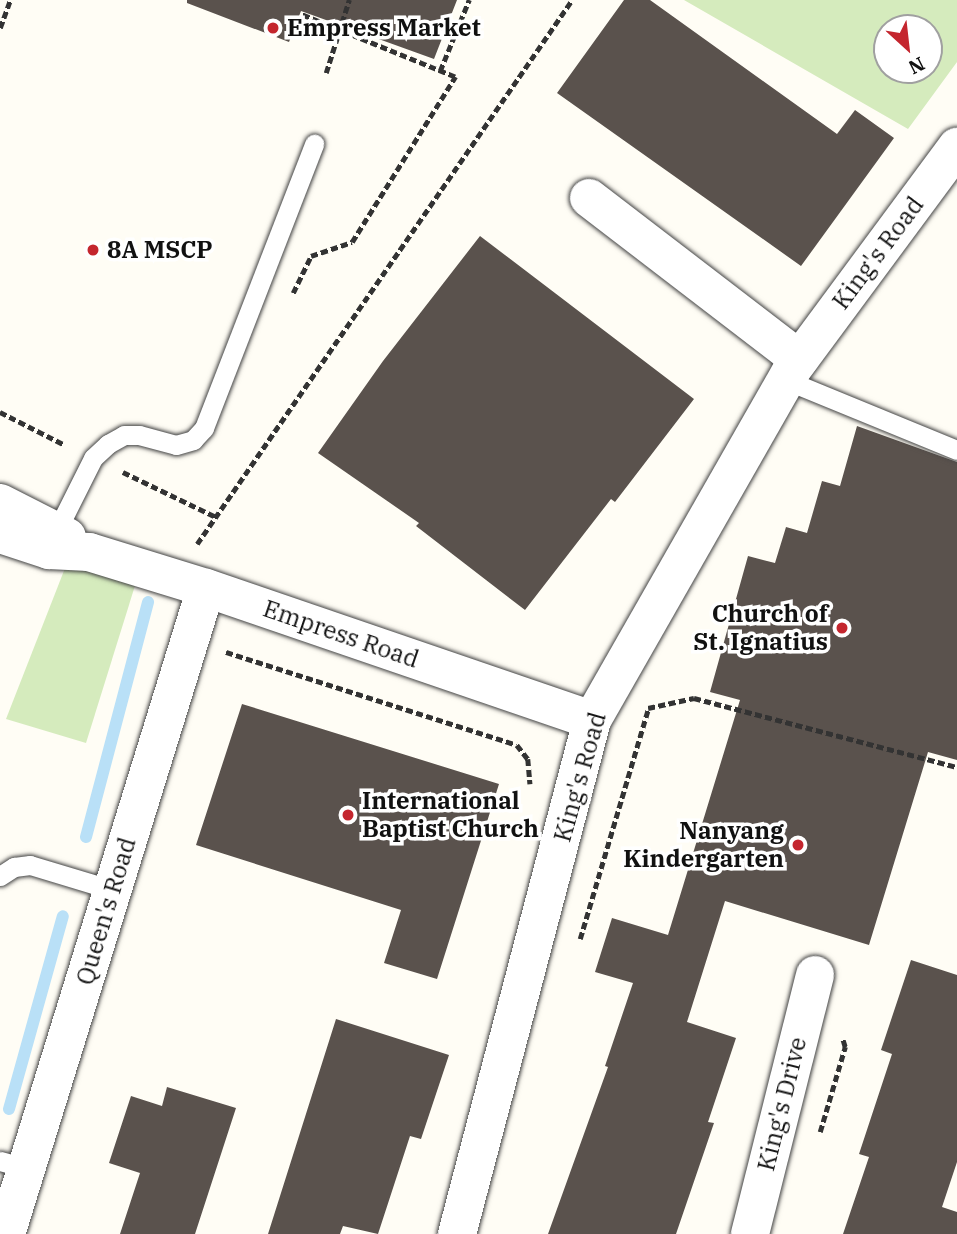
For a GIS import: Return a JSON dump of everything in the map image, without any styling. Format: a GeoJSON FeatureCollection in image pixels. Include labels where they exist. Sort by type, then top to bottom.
{"type":"FeatureCollection","features":[{"type":"Feature","properties":{"kind":"street","name":"King's Road"},"geometry":{"type":"LineString","coordinates":[[457,1234],[592,720],[792,369],[957,147]]}},
{"type":"Feature","properties":{"kind":"street"},"geometry":{"type":"LineString","coordinates":[[589,198],[792,369]]}},
{"type":"Feature","properties":{"kind":"street","name":"Empress Road"},"geometry":{"type":"LineString","coordinates":[[0,503],[53,540]]}},
{"type":"Feature","properties":{"kind":"street","name":"Empress Road"},"geometry":{"type":"LineString","coordinates":[[0,534],[53,540],[190,583],[592,720]]}},
{"type":"Feature","properties":{"kind":"street","name":"Queen's Road"},"geometry":{"type":"LineString","coordinates":[[6,1234],[13,1165],[113,890],[190,640],[190,583]]}},
{"type":"Feature","properties":{"kind":"street","name":"King's Drive"},"geometry":{"type":"LineString","coordinates":[[750,1234],[815,975]]}},
{"type":"Feature","properties":{"kind":"lane"},"geometry":{"type":"LineString","coordinates":[[53,540],[93,458],[108,444],[124,435],[139,435],[176,445],[193,440],[204,428],[314,145]]}},
{"type":"Feature","properties":{"kind":"lane"},"geometry":{"type":"LineString","coordinates":[[792,369],[957,450]]}},
{"type":"Feature","properties":{"kind":"lane"},"geometry":{"type":"LineString","coordinates":[[0,876],[14,867],[30,865],[113,890]]}},
{"type":"Feature","properties":{"kind":"path"},"geometry":{"type":"LineString","coordinates":[[0,28],[10,0]]}},
{"type":"Feature","properties":{"kind":"path"},"geometry":{"type":"LineString","coordinates":[[326,73],[337,29],[349,0]]}},
{"type":"Feature","properties":{"kind":"path"},"geometry":{"type":"LineString","coordinates":[[440,71],[469,0]]}},
{"type":"Feature","properties":{"kind":"path"},"geometry":{"type":"LineString","coordinates":[[190,583],[572,0]]}},
{"type":"Feature","properties":{"kind":"path"},"geometry":{"type":"LineString","coordinates":[[300,14],[455,77],[352,242]]}},
{"type":"Feature","properties":{"kind":"path"},"geometry":{"type":"LineString","coordinates":[[190,640],[517,745],[528,759],[531,781],[528,795]]}},
{"type":"Feature","properties":{"kind":"path"},"geometry":{"type":"LineString","coordinates":[[592,720],[694,698],[957,766]]}},
{"type":"Feature","properties":{"kind":"path"},"geometry":{"type":"LineString","coordinates":[[576,951],[648,708]]}},
{"type":"Feature","properties":{"kind":"green space"},"geometry":{"type":"Polygon","coordinates":[[[684,0],[957,0],[957,62],[943,81],[943,14],[873,14],[873,84],[941,84],[908,129],[684,0]]]}},
{"type":"Feature","properties":{"kind":"green space"},"geometry":{"type":"Polygon","coordinates":[[[67,563],[138,576],[86,743],[6,719],[67,563]]]}},
{"type":"Feature","properties":{"kind":"building"},"geometry":{"type":"Polygon","coordinates":[[[187,0],[457,0],[434,59],[301,11],[289,42],[187,3],[187,0]]]}},
{"type":"Feature","properties":{"kind":"building"},"geometry":{"type":"Polygon","coordinates":[[[624,0],[650,0],[837,134],[855,110],[894,138],[801,266],[557,93],[624,0]]]}},
{"type":"Feature","properties":{"kind":"building"},"geometry":{"type":"Polygon","coordinates":[[[480,236],[694,399],[615,502],[611,499],[525,610],[416,526],[419,523],[318,453],[383,361],[480,236]]]}},
{"type":"Feature","properties":{"kind":"building"},"geometry":{"type":"Polygon","coordinates":[[[857,426],[957,462],[957,760],[928,752],[869,945],[725,901],[687,1022],[736,1038],[708,1122],[714,1123],[676,1234],[548,1234],[608,1067],[605,1066],[633,983],[595,972],[612,918],[668,935],[740,700],[710,692],[748,556],[775,563],[786,527],[807,533],[822,481],[840,486],[857,426]]]}},
{"type":"Feature","properties":{"kind":"building","name":"International Baptist Church"},"geometry":{"type":"Polygon","coordinates":[[[242,704],[499,784],[437,979],[384,963],[401,910],[196,845],[242,704]]]}},
{"type":"Feature","properties":{"kind":"building"},"geometry":{"type":"Polygon","coordinates":[[[911,960],[957,975],[957,1162],[942,1207],[957,1212],[957,1234],[843,1234],[869,1157],[859,1154],[892,1054],[881,1050],[911,960]]]}},
{"type":"Feature","properties":{"kind":"building"},"geometry":{"type":"Polygon","coordinates":[[[336,1019],[449,1055],[421,1139],[410,1136],[378,1234],[343,1226],[340,1234],[268,1234],[336,1019]]]}},
{"type":"Feature","properties":{"kind":"building"},"geometry":{"type":"Polygon","coordinates":[[[167,1087],[236,1108],[195,1234],[120,1234],[140,1173],[109,1163],[131,1096],[162,1106],[167,1087]]]}},
{"type":"Feature","properties":{"kind":"waterway"},"geometry":{"type":"LineString","coordinates":[[86,837],[148,602]]}},
{"type":"Feature","properties":{"kind":"waterway"},"geometry":{"type":"LineString","coordinates":[[9,1109],[63,916]]}},
{"type":"Feature","properties":{"kind":"place","name":"Empress Market"},"geometry":{"type":"Point","coordinates":[273,28]}},
{"type":"Feature","properties":{"kind":"place","name":"8A MSCP"},"geometry":{"type":"Point","coordinates":[93,250]}},
{"type":"Feature","properties":{"kind":"place","name":"Church of St. Ignatius"},"geometry":{"type":"Point","coordinates":[842,628]}},
{"type":"Feature","properties":{"kind":"place","name":"International Baptist Church"},"geometry":{"type":"Point","coordinates":[348,815]}},
{"type":"Feature","properties":{"kind":"place","name":"Nanyang Kindergarten"},"geometry":{"type":"Point","coordinates":[798,845]}}]}
